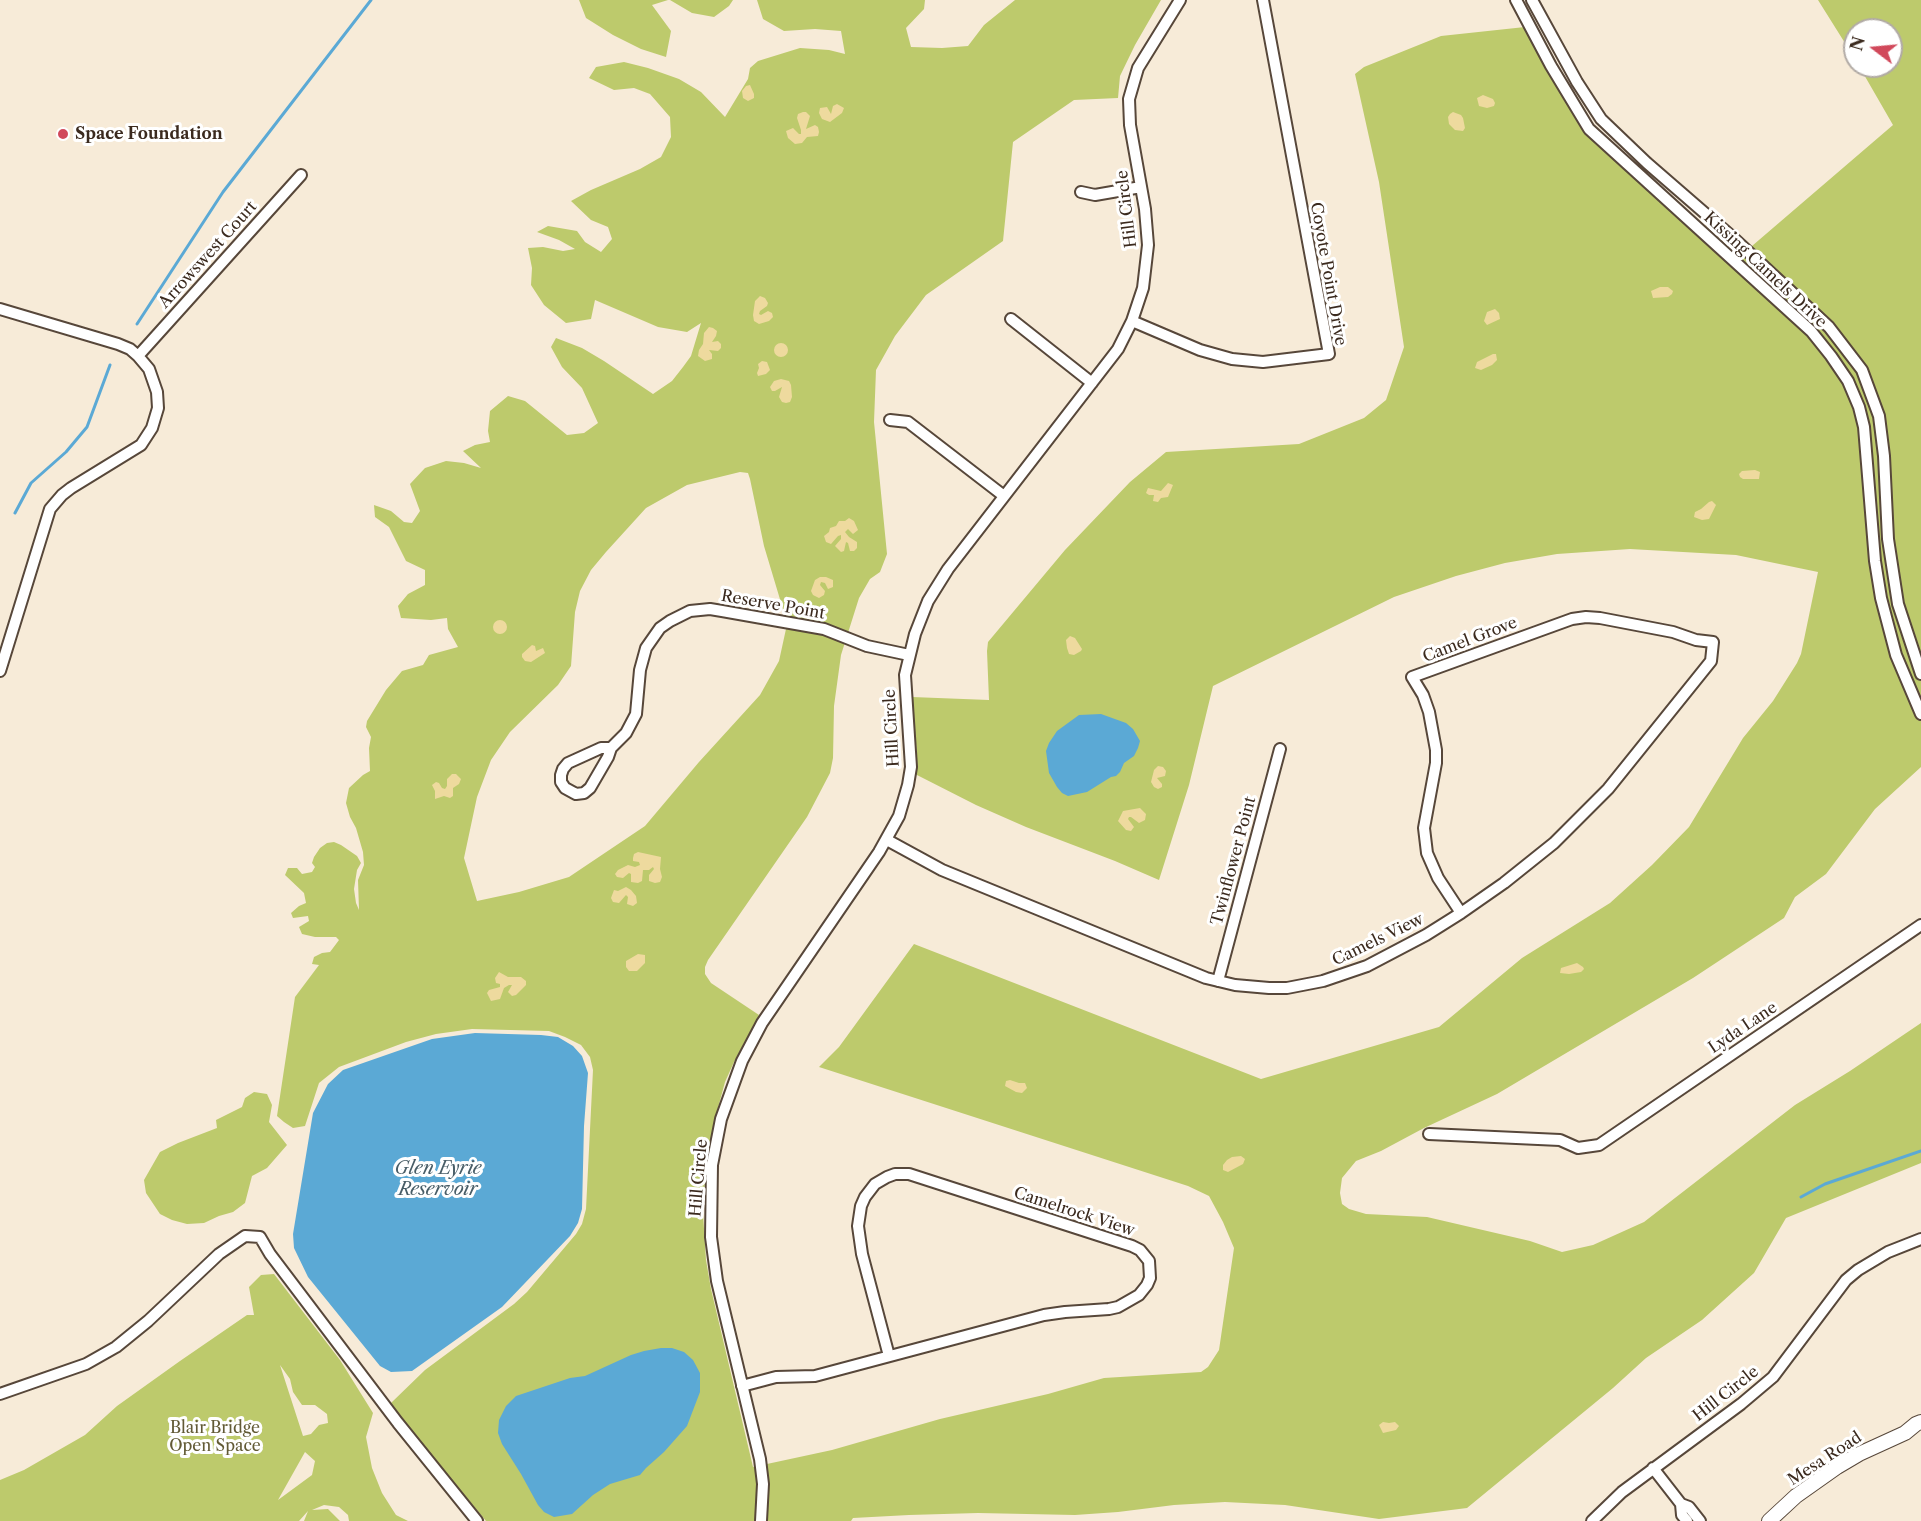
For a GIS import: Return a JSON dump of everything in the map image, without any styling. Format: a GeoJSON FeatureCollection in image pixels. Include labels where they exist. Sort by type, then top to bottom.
{"type":"FeatureCollection","features":[{"type":"Feature","properties":{"kind":"main road","name":"Mesa Road"},"geometry":{"type":"LineString","coordinates":[[1769,1521],[1803,1491],[1837,1467],[1905,1433],[1921,1422]]}},
{"type":"Feature","properties":{"kind":"main road","name":"Mesa Road"},"geometry":{"type":"LineString","coordinates":[[1905,1433],[1921,1432]]}},
{"type":"Feature","properties":{"kind":"street","name":"Hill Circle"},"geometry":{"type":"LineString","coordinates":[[761,1521],[763,1496],[760,1459],[717,1281],[711,1237],[712,1165],[721,1119],[742,1061],[762,1023],[887,840],[904,800],[911,767],[905,675],[921,617],[937,586],[1118,349],[1132,321],[1143,288],[1148,259],[1147,227],[1130,125],[1131,88],[1146,52],[1180,0]]}},
{"type":"Feature","properties":{"kind":"street","name":"Coyote Point Drive"},"geometry":{"type":"LineString","coordinates":[[1132,321],[1200,350],[1232,359],[1263,362],[1329,354],[1263,0]]}},
{"type":"Feature","properties":{"kind":"street","name":"Kissing Camels Drive"},"geometry":{"type":"LineString","coordinates":[[1516,0],[1551,66],[1589,129],[1811,331],[1848,381],[1859,407],[1864,427],[1875,561],[1883,608],[1896,655],[1921,714]]}},
{"type":"Feature","properties":{"kind":"street","name":"Kissing Camels Drive"},"geometry":{"type":"LineString","coordinates":[[1532,0],[1577,82],[1601,119],[1828,327],[1862,370],[1879,416],[1884,456],[1888,539],[1898,604],[1921,674]]}},
{"type":"Feature","properties":{"kind":"street","name":"Arrowswest Court"},"geometry":{"type":"LineString","coordinates":[[138,356],[301,176]]}},
{"type":"Feature","properties":{"kind":"street"},"geometry":{"type":"LineString","coordinates":[[1081,192],[1095,195],[1141,187]]}},
{"type":"Feature","properties":{"kind":"street"},"geometry":{"type":"LineString","coordinates":[[0,309],[118,344],[138,356],[149,369],[157,392],[158,408],[152,428],[141,446],[71,488],[51,509],[0,671]]}},
{"type":"Feature","properties":{"kind":"street"},"geometry":{"type":"LineString","coordinates":[[1011,319],[1092,383]]}},
{"type":"Feature","properties":{"kind":"street"},"geometry":{"type":"LineString","coordinates":[[890,420],[908,422],[1004,496]]}},
{"type":"Feature","properties":{"kind":"street","name":"Reserve Point"},"geometry":{"type":"LineString","coordinates":[[611,748],[601,748],[568,763],[561,775],[561,782],[565,788],[576,794],[584,793],[590,788],[611,748],[626,733],[636,714],[640,670],[649,642],[660,628],[690,611],[710,609],[824,629],[867,646],[909,655]]}},
{"type":"Feature","properties":{"kind":"street","name":"Camel Grove"},"geometry":{"type":"LineString","coordinates":[[1461,913],[1438,878],[1427,853],[1424,828],[1436,750],[1429,712],[1423,695],[1412,678],[1558,623],[1579,618],[1600,618],[1713,642]]}},
{"type":"Feature","properties":{"kind":"street","name":"Camels View"},"geometry":{"type":"LineString","coordinates":[[887,840],[942,870],[1150,956],[1218,981],[1269,988],[1296,987],[1323,981],[1367,966],[1402,949],[1461,913],[1504,883],[1554,843],[1608,789],[1711,661],[1713,642]]}},
{"type":"Feature","properties":{"kind":"street","name":"Twinflower Point"},"geometry":{"type":"LineString","coordinates":[[1218,981],[1280,749]]}},
{"type":"Feature","properties":{"kind":"street","name":"Lyda Lane"},"geometry":{"type":"LineString","coordinates":[[1429,1134],[1560,1140],[1578,1148],[1599,1145],[1921,925]]}},
{"type":"Feature","properties":{"kind":"street","name":"Camelrock View"},"geometry":{"type":"LineString","coordinates":[[742,1386],[776,1377],[815,1376],[1044,1315],[1118,1306],[1139,1295],[1147,1285],[1149,1261],[1140,1250],[1132,1246],[909,1174],[895,1174],[875,1184],[865,1197],[858,1226],[862,1254],[889,1356]]}},
{"type":"Feature","properties":{"kind":"street"},"geometry":{"type":"LineString","coordinates":[[0,1394],[86,1364],[116,1347],[148,1321],[219,1254],[245,1236],[260,1237],[270,1254],[398,1423],[477,1521]]}},
{"type":"Feature","properties":{"kind":"street","name":"Hill Circle"},"geometry":{"type":"LineString","coordinates":[[1592,1521],[1610,1502],[1741,1404],[1773,1377],[1846,1280],[1888,1252],[1921,1239]]}},
{"type":"Feature","properties":{"kind":"street"},"geometry":{"type":"LineString","coordinates":[[1653,1468],[1681,1504],[1689,1508],[1700,1521]]}},
{"type":"Feature","properties":{"kind":"street"},"geometry":{"type":"LineString","coordinates":[[1681,1504],[1682,1515],[1687,1521]]}},
{"type":"Feature","properties":{"kind":"green space"},"geometry":{"type":"Polygon","coordinates":[[[579,0],[668,0],[652,5],[671,31],[666,57],[641,49],[586,18],[579,0]]]}},
{"type":"Feature","properties":{"kind":"green space"},"geometry":{"type":"Polygon","coordinates":[[[670,0],[733,0],[729,6],[714,17],[692,13],[670,0]]]}},
{"type":"Feature","properties":{"kind":"green space"},"geometry":{"type":"Polygon","coordinates":[[[757,0],[925,0],[924,9],[906,28],[911,47],[942,48],[968,46],[984,25],[1015,0],[1161,0],[1120,76],[1118,98],[1074,100],[1013,142],[1003,241],[926,295],[895,336],[876,370],[874,422],[887,554],[880,572],[870,579],[859,598],[841,655],[834,706],[833,758],[830,773],[807,817],[705,967],[705,974],[711,983],[759,1015],[725,1082],[706,1161],[703,1213],[706,1260],[711,1289],[753,1467],[832,1450],[940,1419],[1048,1394],[1104,1378],[1201,1372],[1208,1367],[1219,1350],[1234,1248],[1209,1196],[1188,1186],[819,1067],[839,1047],[914,944],[1261,1079],[1439,1027],[1522,958],[1610,903],[1689,827],[1743,738],[1773,701],[1801,654],[1818,572],[1736,555],[1630,549],[1557,554],[1505,563],[1456,576],[1394,597],[1213,686],[1189,785],[1159,880],[1026,827],[915,774],[917,755],[912,697],[989,700],[988,642],[1065,550],[1130,482],[1166,452],[1299,444],[1364,418],[1386,400],[1404,347],[1379,182],[1355,74],[1364,67],[1441,36],[1525,27],[1582,126],[1731,264],[1893,125],[1866,78],[1903,78],[1903,18],[1843,18],[1843,40],[1818,0],[1921,0],[1921,767],[1875,809],[1826,874],[1795,897],[1784,918],[1693,978],[1497,1094],[1356,1161],[1342,1178],[1340,1193],[1342,1204],[1349,1209],[1366,1214],[1427,1217],[1530,1241],[1562,1252],[1593,1245],[1644,1222],[1795,1105],[1921,1023],[1921,1163],[1786,1218],[1754,1273],[1702,1320],[1646,1358],[1467,1508],[1379,1519],[1285,1505],[1225,1502],[1075,1515],[978,1513],[853,1518],[851,1521],[486,1521],[407,1426],[391,1403],[425,1370],[514,1304],[576,1234],[582,1224],[586,1209],[593,1070],[590,1057],[581,1045],[549,1031],[472,1029],[436,1034],[406,1042],[339,1067],[319,1083],[305,1126],[293,1128],[277,1116],[295,997],[319,965],[312,964],[314,957],[330,952],[339,940],[336,937],[315,937],[302,934],[299,927],[309,921],[308,916],[293,918],[291,913],[306,903],[304,893],[285,875],[288,868],[297,868],[302,874],[312,872],[315,867],[312,863],[314,857],[320,848],[327,843],[334,842],[341,845],[357,856],[361,863],[357,870],[354,889],[359,910],[358,880],[364,865],[363,852],[346,803],[349,788],[370,771],[371,737],[366,727],[367,721],[386,690],[402,671],[423,665],[429,655],[458,647],[448,629],[447,618],[431,620],[401,618],[398,606],[408,594],[425,585],[425,570],[406,561],[389,527],[375,517],[374,505],[391,511],[404,522],[412,523],[420,511],[410,484],[425,468],[446,461],[481,468],[463,451],[475,445],[490,442],[488,431],[490,411],[508,396],[525,401],[567,435],[584,433],[598,423],[582,388],[562,367],[551,347],[556,338],[582,348],[653,394],[672,381],[691,356],[701,323],[687,332],[658,327],[595,300],[591,319],[566,323],[544,305],[531,285],[532,268],[528,248],[543,247],[563,251],[575,249],[537,232],[548,226],[577,231],[585,242],[601,252],[612,239],[608,227],[591,220],[571,201],[661,157],[671,137],[670,117],[650,94],[634,88],[614,90],[589,78],[596,67],[624,62],[679,79],[701,92],[725,117],[748,79],[750,68],[758,61],[800,48],[829,50],[845,54],[841,31],[815,29],[784,31],[763,19],[757,0]],[[740,472],[687,485],[646,508],[591,570],[580,591],[575,612],[571,666],[558,685],[510,732],[491,760],[477,797],[464,858],[477,901],[519,892],[569,877],[645,826],[760,695],[779,661],[786,629],[785,616],[764,546],[748,473],[740,472]]]}},
{"type":"Feature","properties":{"kind":"green space"},"geometry":{"type":"Polygon","coordinates":[[[254,1092],[267,1094],[272,1105],[269,1122],[287,1145],[267,1168],[252,1176],[245,1203],[233,1212],[204,1223],[187,1224],[160,1214],[146,1193],[144,1180],[160,1152],[217,1128],[216,1120],[242,1107],[245,1098],[254,1092]]]}},
{"type":"Feature","properties":{"kind":"green space","name":"Blair Bridge Open Space"},"geometry":{"type":"Polygon","coordinates":[[[274,1274],[340,1360],[373,1413],[366,1437],[372,1468],[382,1493],[396,1515],[408,1521],[349,1521],[348,1515],[339,1507],[324,1505],[312,1510],[328,1509],[340,1521],[304,1521],[308,1511],[299,1521],[0,1521],[0,1480],[24,1470],[85,1435],[117,1406],[180,1361],[247,1315],[254,1315],[249,1287],[261,1275],[274,1274]],[[280,1365],[303,1436],[311,1434],[319,1425],[328,1423],[327,1414],[315,1405],[302,1405],[293,1392],[290,1379],[280,1365]],[[305,1452],[278,1500],[312,1475],[315,1461],[305,1452]]]}},
{"type":"Feature","properties":{"kind":"sand"},"geometry":{"type":"Polygon","coordinates":[[[750,85],[754,98],[748,101],[743,98],[742,91],[750,85]]]}},
{"type":"Feature","properties":{"kind":"sand"},"geometry":{"type":"Polygon","coordinates":[[[1483,95],[1493,99],[1494,106],[1487,108],[1479,106],[1477,98],[1483,95]]]}},
{"type":"Feature","properties":{"kind":"sand"},"geometry":{"type":"Polygon","coordinates":[[[837,104],[844,108],[842,113],[830,122],[822,119],[819,113],[820,108],[827,107],[831,114],[833,106],[837,104]]]}},
{"type":"Feature","properties":{"kind":"sand"},"geometry":{"type":"Polygon","coordinates":[[[803,112],[810,116],[806,129],[815,125],[818,127],[818,136],[807,137],[802,143],[795,144],[788,138],[786,131],[793,128],[801,134],[797,118],[798,114],[803,112]]]}},
{"type":"Feature","properties":{"kind":"sand"},"geometry":{"type":"Polygon","coordinates":[[[1453,112],[1463,118],[1465,128],[1463,131],[1455,130],[1449,124],[1448,117],[1453,112]]]}},
{"type":"Feature","properties":{"kind":"sand"},"geometry":{"type":"Polygon","coordinates":[[[1660,287],[1668,287],[1673,291],[1672,294],[1668,297],[1653,298],[1651,291],[1660,287]]]}},
{"type":"Feature","properties":{"kind":"sand"},"geometry":{"type":"Polygon","coordinates":[[[760,296],[768,303],[759,314],[768,311],[773,317],[759,324],[754,321],[753,315],[755,301],[760,296]]]}},
{"type":"Feature","properties":{"kind":"sand"},"geometry":{"type":"Polygon","coordinates":[[[1495,309],[1500,319],[1487,325],[1484,321],[1487,312],[1495,309]]]}},
{"type":"Feature","properties":{"kind":"sand"},"geometry":{"type":"Polygon","coordinates":[[[709,327],[717,331],[712,342],[718,341],[721,348],[718,351],[709,350],[712,359],[705,361],[698,356],[703,344],[704,333],[709,327]]]}},
{"type":"Feature","properties":{"kind":"sand"},"geometry":{"type":"Polygon","coordinates":[[[778,343],[784,343],[788,350],[784,357],[778,357],[774,353],[774,347],[778,343]]]}},
{"type":"Feature","properties":{"kind":"sand"},"geometry":{"type":"Polygon","coordinates":[[[1496,354],[1497,360],[1492,365],[1481,370],[1475,368],[1477,362],[1496,354]]]}},
{"type":"Feature","properties":{"kind":"sand"},"geometry":{"type":"Polygon","coordinates":[[[762,361],[767,362],[770,370],[758,376],[758,364],[762,361]]]}},
{"type":"Feature","properties":{"kind":"sand"},"geometry":{"type":"Polygon","coordinates":[[[781,379],[789,381],[791,385],[790,402],[782,402],[779,397],[782,387],[772,391],[770,387],[774,381],[781,379]]]}},
{"type":"Feature","properties":{"kind":"sand"},"geometry":{"type":"Polygon","coordinates":[[[1742,471],[1760,472],[1759,479],[1740,477],[1739,474],[1742,471]]]}},
{"type":"Feature","properties":{"kind":"sand"},"geometry":{"type":"Polygon","coordinates":[[[1168,483],[1173,485],[1168,497],[1161,498],[1158,502],[1153,501],[1154,495],[1146,493],[1148,488],[1161,491],[1168,483]]]}},
{"type":"Feature","properties":{"kind":"sand"},"geometry":{"type":"Polygon","coordinates":[[[1712,501],[1716,505],[1709,519],[1702,520],[1694,517],[1695,512],[1712,501]]]}},
{"type":"Feature","properties":{"kind":"sand"},"geometry":{"type":"Polygon","coordinates":[[[849,518],[854,521],[858,530],[853,534],[848,529],[845,532],[857,542],[857,548],[850,551],[846,542],[844,551],[841,552],[835,546],[841,539],[841,535],[831,544],[826,542],[824,536],[839,521],[849,518]]]}},
{"type":"Feature","properties":{"kind":"sand"},"geometry":{"type":"Polygon","coordinates":[[[826,577],[833,580],[833,587],[828,589],[825,583],[821,582],[820,585],[825,591],[824,595],[819,598],[813,595],[811,591],[815,580],[826,577]]]}},
{"type":"Feature","properties":{"kind":"sand"},"geometry":{"type":"Polygon","coordinates":[[[497,620],[503,620],[507,627],[503,634],[497,634],[493,630],[493,624],[497,620]]]}},
{"type":"Feature","properties":{"kind":"sand"},"geometry":{"type":"Polygon","coordinates":[[[1070,636],[1075,638],[1082,649],[1074,655],[1069,654],[1067,648],[1066,640],[1070,636]]]}},
{"type":"Feature","properties":{"kind":"sand"},"geometry":{"type":"Polygon","coordinates":[[[532,645],[535,646],[536,651],[543,648],[545,653],[531,662],[525,661],[522,654],[532,645]]]}},
{"type":"Feature","properties":{"kind":"sand"},"geometry":{"type":"Polygon","coordinates":[[[1158,766],[1163,767],[1166,771],[1165,776],[1157,778],[1162,784],[1162,787],[1158,789],[1151,782],[1154,770],[1158,766]]]}},
{"type":"Feature","properties":{"kind":"sand"},"geometry":{"type":"Polygon","coordinates":[[[452,774],[456,774],[461,779],[459,784],[453,788],[453,796],[435,799],[432,785],[436,782],[445,789],[447,779],[452,774]]]}},
{"type":"Feature","properties":{"kind":"sand"},"geometry":{"type":"Polygon","coordinates":[[[1140,808],[1146,814],[1145,820],[1139,823],[1129,817],[1134,827],[1131,831],[1126,830],[1118,821],[1123,811],[1140,808]]]}},
{"type":"Feature","properties":{"kind":"sand"},"geometry":{"type":"Polygon","coordinates":[[[638,852],[661,857],[660,882],[649,881],[653,867],[643,870],[642,881],[638,883],[631,882],[629,873],[623,878],[617,877],[615,874],[618,870],[628,865],[635,867],[640,865],[639,862],[633,861],[634,854],[638,852]]]}},
{"type":"Feature","properties":{"kind":"sand"},"geometry":{"type":"Polygon","coordinates":[[[626,887],[636,896],[637,903],[633,906],[627,904],[626,895],[619,903],[613,902],[611,898],[614,890],[618,891],[626,887]]]}},
{"type":"Feature","properties":{"kind":"sand"},"geometry":{"type":"Polygon","coordinates":[[[638,954],[645,955],[645,963],[637,971],[629,971],[626,961],[638,954]]]}},
{"type":"Feature","properties":{"kind":"sand"},"geometry":{"type":"Polygon","coordinates":[[[1577,963],[1584,969],[1581,972],[1560,973],[1561,968],[1577,963]]]}},
{"type":"Feature","properties":{"kind":"sand"},"geometry":{"type":"Polygon","coordinates":[[[499,972],[508,977],[521,977],[526,981],[526,985],[512,996],[508,992],[512,985],[509,985],[504,988],[500,999],[491,1001],[487,993],[489,990],[500,987],[495,978],[499,972]]]}},
{"type":"Feature","properties":{"kind":"sand"},"geometry":{"type":"Polygon","coordinates":[[[1006,1081],[1025,1083],[1027,1088],[1022,1093],[1016,1092],[1005,1086],[1006,1081]]]}},
{"type":"Feature","properties":{"kind":"sand"},"geometry":{"type":"Polygon","coordinates":[[[1241,1156],[1245,1159],[1243,1164],[1228,1172],[1223,1170],[1223,1165],[1227,1160],[1241,1156]]]}},
{"type":"Feature","properties":{"kind":"sand"},"geometry":{"type":"Polygon","coordinates":[[[1383,1422],[1395,1422],[1399,1426],[1396,1430],[1383,1433],[1379,1425],[1383,1422]]]}},
{"type":"Feature","properties":{"kind":"water"},"geometry":{"type":"Polygon","coordinates":[[[1101,714],[1126,723],[1133,729],[1140,741],[1138,748],[1116,776],[1087,792],[1068,796],[1057,787],[1049,773],[1046,751],[1049,743],[1057,731],[1079,715],[1101,714]]]}},
{"type":"Feature","properties":{"kind":"water","name":"Glen Eyrie Reservoir"},"geometry":{"type":"Polygon","coordinates":[[[475,1033],[558,1037],[573,1046],[582,1056],[588,1073],[582,1209],[578,1223],[570,1236],[502,1307],[412,1371],[391,1372],[380,1366],[308,1277],[294,1248],[293,1234],[313,1113],[328,1084],[343,1070],[432,1039],[475,1033]]]}},
{"type":"Feature","properties":{"kind":"water"},"geometry":{"type":"Polygon","coordinates":[[[661,1348],[672,1348],[684,1352],[693,1360],[700,1373],[700,1392],[687,1426],[640,1475],[610,1484],[593,1495],[572,1514],[554,1517],[544,1512],[502,1444],[498,1433],[499,1420],[506,1406],[516,1396],[570,1378],[585,1376],[631,1355],[661,1348]]]}},
{"type":"Feature","properties":{"kind":"waterway"},"geometry":{"type":"LineString","coordinates":[[137,324],[223,192],[371,0]]}},
{"type":"Feature","properties":{"kind":"waterway"},"geometry":{"type":"LineString","coordinates":[[15,513],[31,483],[66,452],[87,427],[110,365]]}},
{"type":"Feature","properties":{"kind":"waterway"},"geometry":{"type":"LineString","coordinates":[[1801,1197],[1825,1184],[1921,1151]]}},
{"type":"Feature","properties":{"kind":"place","name":"Space Foundation"},"geometry":{"type":"Point","coordinates":[63,134]}}]}
